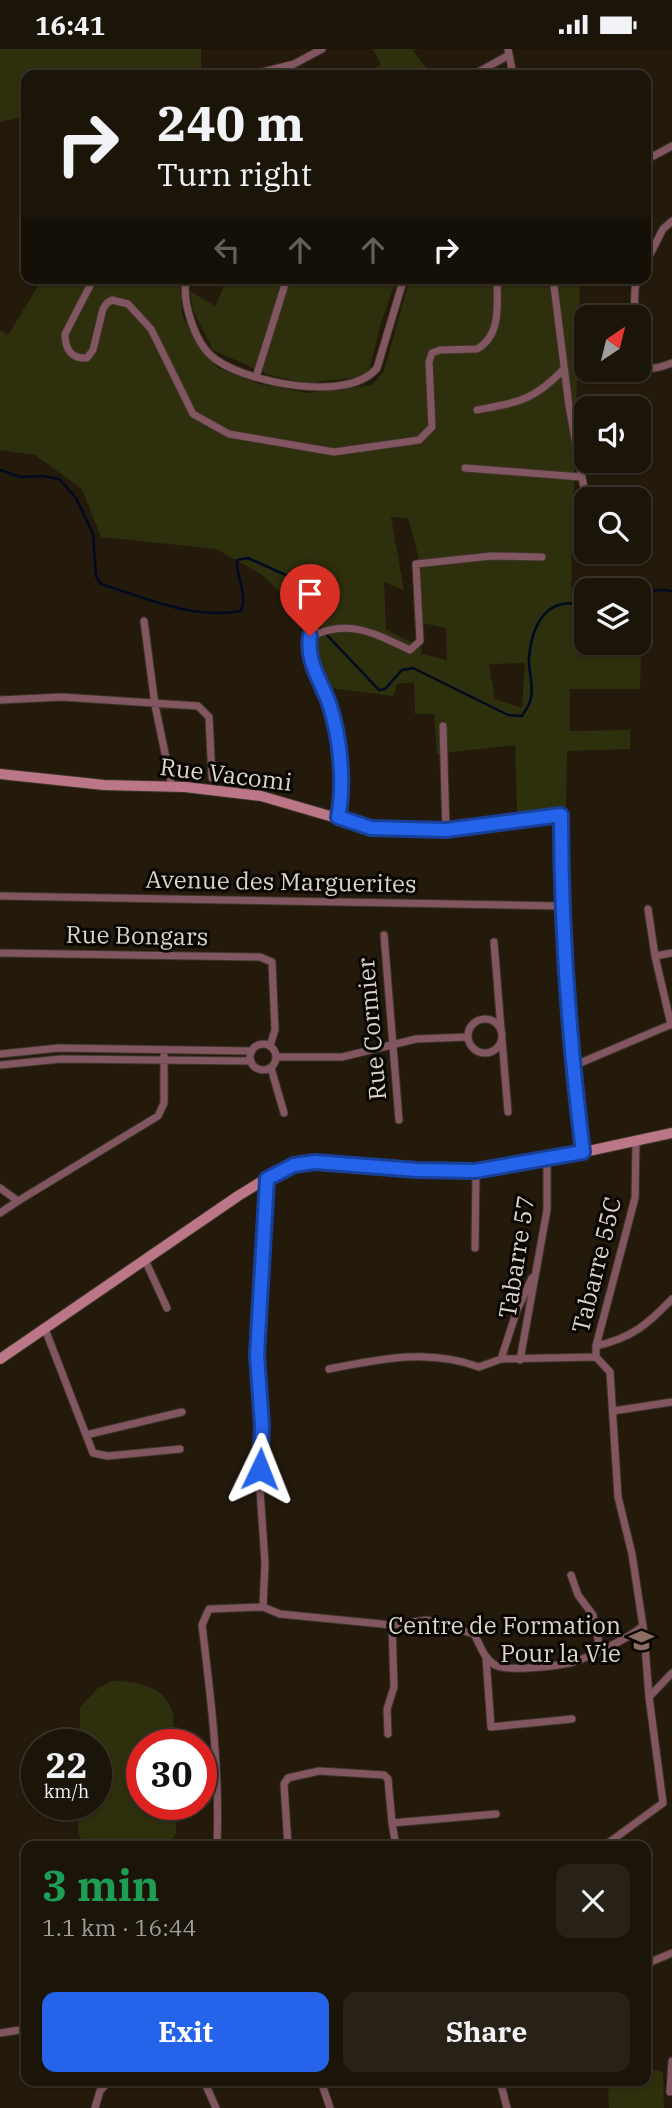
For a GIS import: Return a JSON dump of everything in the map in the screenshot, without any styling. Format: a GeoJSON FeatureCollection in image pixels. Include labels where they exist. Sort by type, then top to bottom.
{"type":"FeatureCollection","features":[{"type":"Feature","properties":{"kind":"street"},"geometry":{"type":"LineString","coordinates":[[271,70],[294,64],[322,49]]}},
{"type":"Feature","properties":{"kind":"street"},"geometry":{"type":"LineString","coordinates":[[481,70],[508,52],[512,70]]}},
{"type":"Feature","properties":{"kind":"street"},"geometry":{"type":"LineString","coordinates":[[651,157],[672,146]]}},
{"type":"Feature","properties":{"kind":"street"},"geometry":{"type":"LineString","coordinates":[[651,252],[663,229],[672,221]]}},
{"type":"Feature","properties":{"kind":"street"},"geometry":{"type":"LineString","coordinates":[[91,284],[65,334],[65,344],[77,358],[87,358],[93,350],[103,309],[107,303],[112,300],[128,304],[152,329],[193,414],[229,434],[334,452],[419,440],[426,436],[432,427],[429,362],[432,353],[440,350],[477,349],[482,346],[496,325],[497,284]]}},
{"type":"Feature","properties":{"kind":"street"},"geometry":{"type":"LineString","coordinates":[[186,284],[186,312],[207,352],[217,361],[256,377],[305,387],[360,381],[370,376],[377,367],[402,284]]}},
{"type":"Feature","properties":{"kind":"street"},"geometry":{"type":"LineString","coordinates":[[256,377],[285,284]]}},
{"type":"Feature","properties":{"kind":"street"},"geometry":{"type":"LineString","coordinates":[[554,284],[564,369],[584,487]]}},
{"type":"Feature","properties":{"kind":"street"},"geometry":{"type":"LineString","coordinates":[[634,305],[637,284]]}},
{"type":"Feature","properties":{"kind":"street"},"geometry":{"type":"LineString","coordinates":[[651,368],[672,363]]}},
{"type":"Feature","properties":{"kind":"street"},"geometry":{"type":"LineString","coordinates":[[477,410],[521,401],[535,395],[564,369]]}},
{"type":"Feature","properties":{"kind":"street"},"geometry":{"type":"LineString","coordinates":[[465,468],[582,477]]}},
{"type":"Feature","properties":{"kind":"street"},"geometry":{"type":"LineString","coordinates":[[338,817],[342,779],[336,731],[330,707],[308,652],[310,636],[322,629],[337,626],[358,628],[410,650],[420,641],[414,567],[416,564],[491,556],[542,557]]}},
{"type":"Feature","properties":{"kind":"street"},"geometry":{"type":"LineString","coordinates":[[144,621],[155,705],[172,787]]}},
{"type":"Feature","properties":{"kind":"street"},"geometry":{"type":"LineString","coordinates":[[0,700],[62,697],[155,705],[189,704],[205,709],[209,717],[212,778]]}},
{"type":"Feature","properties":{"kind":"street"},"geometry":{"type":"LineString","coordinates":[[443,726],[446,830]]}},
{"type":"Feature","properties":{"kind":"street","name":"Rue Vacomi"},"geometry":{"type":"LineString","coordinates":[[0,774],[104,785],[172,787],[261,796],[371,828],[446,830],[561,815],[561,906]]}},
{"type":"Feature","properties":{"kind":"street","name":"Avenue des Marguerites"},"geometry":{"type":"LineString","coordinates":[[0,896],[561,906]]}},
{"type":"Feature","properties":{"kind":"street"},"geometry":{"type":"LineString","coordinates":[[561,906],[573,1066],[583,1152]]}},
{"type":"Feature","properties":{"kind":"street"},"geometry":{"type":"LineString","coordinates":[[573,1066],[672,1024],[655,956],[648,909]]}},
{"type":"Feature","properties":{"kind":"street","name":"Rue Cormier"},"geometry":{"type":"LineString","coordinates":[[384,935],[399,1119]]}},
{"type":"Feature","properties":{"kind":"street"},"geometry":{"type":"LineString","coordinates":[[494,942],[508,1112]]}},
{"type":"Feature","properties":{"kind":"street","name":"Rue Bongars"},"geometry":{"type":"LineString","coordinates":[[0,953],[260,957],[272,963],[275,1030],[270,1046]]}},
{"type":"Feature","properties":{"kind":"street"},"geometry":{"type":"LineString","coordinates":[[655,956],[672,953]]}},
{"type":"Feature","properties":{"kind":"street"},"geometry":{"type":"LineString","coordinates":[[468,1037],[474,1024],[486,1020],[500,1010]]}},
{"type":"Feature","properties":{"kind":"street"},"geometry":{"type":"LineString","coordinates":[[486,1020],[501,1028]]}},
{"type":"Feature","properties":{"kind":"street"},"geometry":{"type":"LineString","coordinates":[[276,1057],[342,1057],[391,1043],[468,1037]]}},
{"type":"Feature","properties":{"kind":"street"},"geometry":{"type":"LineString","coordinates":[[468,1037],[475,1049],[504,1060]]}},
{"type":"Feature","properties":{"kind":"street"},"geometry":{"type":"LineString","coordinates":[[488,1052],[502,1040]]}},
{"type":"Feature","properties":{"kind":"street"},"geometry":{"type":"LineString","coordinates":[[0,1054],[60,1048],[252,1051],[259,1045],[270,1046],[276,1057]]}},
{"type":"Feature","properties":{"kind":"street"},"geometry":{"type":"LineString","coordinates":[[0,1213],[158,1116],[164,1103],[164,1051]]}},
{"type":"Feature","properties":{"kind":"street"},"geometry":{"type":"LineString","coordinates":[[251,1061],[252,1051]]}},
{"type":"Feature","properties":{"kind":"street"},"geometry":{"type":"LineString","coordinates":[[276,1057],[271,1068],[284,1113]]}},
{"type":"Feature","properties":{"kind":"street"},"geometry":{"type":"LineString","coordinates":[[0,1065],[44,1059],[251,1061],[260,1070],[271,1068]]}},
{"type":"Feature","properties":{"kind":"street"},"geometry":{"type":"LineString","coordinates":[[0,1359],[267,1179],[294,1165],[315,1162],[417,1170],[475,1171],[547,1160],[672,1133]]}},
{"type":"Feature","properties":{"kind":"street","name":"Tabarre 55C"},"geometry":{"type":"LineString","coordinates":[[596,1357],[596,1346],[635,1198],[636,1141]]}},
{"type":"Feature","properties":{"kind":"street","name":"Tabarre 57"},"geometry":{"type":"LineString","coordinates":[[520,1360],[547,1210],[547,1160]]}},
{"type":"Feature","properties":{"kind":"street"},"geometry":{"type":"LineString","coordinates":[[475,1171],[475,1248]]}},
{"type":"Feature","properties":{"kind":"street"},"geometry":{"type":"LineString","coordinates":[[263,1607],[265,1563],[260,1490],[262,1426],[257,1355],[267,1179]]}},
{"type":"Feature","properties":{"kind":"street"},"geometry":{"type":"LineString","coordinates":[[0,1188],[18,1201]]}},
{"type":"Feature","properties":{"kind":"street"},"geometry":{"type":"LineString","coordinates":[[145,1260],[167,1308]]}},
{"type":"Feature","properties":{"kind":"street"},"geometry":{"type":"LineString","coordinates":[[501,1359],[517,1310],[535,1271]]}},
{"type":"Feature","properties":{"kind":"street"},"geometry":{"type":"LineString","coordinates":[[596,1346],[638,1331],[656,1318],[672,1299]]}},
{"type":"Feature","properties":{"kind":"street"},"geometry":{"type":"LineString","coordinates":[[45,1329],[93,1453],[108,1456],[180,1449]]}},
{"type":"Feature","properties":{"kind":"street"},"geometry":{"type":"LineString","coordinates":[[329,1369],[405,1357],[455,1358],[479,1367],[501,1359],[596,1357],[610,1372],[618,1497],[632,1555],[643,1626],[663,1803]]}},
{"type":"Feature","properties":{"kind":"street"},"geometry":{"type":"LineString","coordinates":[[613,1411],[672,1402]]}},
{"type":"Feature","properties":{"kind":"street"},"geometry":{"type":"LineString","coordinates":[[86,1435],[182,1412]]}},
{"type":"Feature","properties":{"kind":"street"},"geometry":{"type":"LineString","coordinates":[[571,1575],[578,1595],[593,1615],[600,1649]]}},
{"type":"Feature","properties":{"kind":"street"},"geometry":{"type":"LineString","coordinates":[[217,1841],[219,1790],[216,1737],[202,1625],[209,1609],[263,1607],[280,1615],[391,1625],[427,1621],[460,1628],[474,1634],[486,1658],[491,1727],[572,1719]]}},
{"type":"Feature","properties":{"kind":"street"},"geometry":{"type":"LineString","coordinates":[[388,1734],[387,1709],[394,1687],[391,1625]]}},
{"type":"Feature","properties":{"kind":"street"},"geometry":{"type":"LineString","coordinates":[[486,1658],[496,1666],[509,1669],[571,1663],[631,1636],[643,1626]]}},
{"type":"Feature","properties":{"kind":"street"},"geometry":{"type":"LineString","coordinates":[[649,1697],[672,1673]]}},
{"type":"Feature","properties":{"kind":"street"},"geometry":{"type":"LineString","coordinates":[[288,1841],[284,1784],[288,1778],[319,1771],[384,1775],[388,1779],[395,1841]]}},
{"type":"Feature","properties":{"kind":"street"},"geometry":{"type":"LineString","coordinates":[[663,1803],[672,1806]]}},
{"type":"Feature","properties":{"kind":"street"},"geometry":{"type":"LineString","coordinates":[[610,1841],[663,1803]]}},
{"type":"Feature","properties":{"kind":"street"},"geometry":{"type":"LineString","coordinates":[[392,1823],[496,1814]]}},
{"type":"Feature","properties":{"kind":"street"},"geometry":{"type":"LineString","coordinates":[[651,1962],[672,1953]]}},
{"type":"Feature","properties":{"kind":"street"},"geometry":{"type":"LineString","coordinates":[[0,2033],[21,2030]]}},
{"type":"Feature","properties":{"kind":"street"},"geometry":{"type":"LineString","coordinates":[[670,2092],[672,2061]]}},
{"type":"Feature","properties":{"kind":"street"},"geometry":{"type":"LineString","coordinates":[[95,2108],[100,2091],[104,2086]]}},
{"type":"Feature","properties":{"kind":"street"},"geometry":{"type":"LineString","coordinates":[[206,2086],[216,2108]]}},
{"type":"Feature","properties":{"kind":"street"},"geometry":{"type":"LineString","coordinates":[[320,2108],[329,2106],[323,2086]]}},
{"type":"Feature","properties":{"kind":"street"},"geometry":{"type":"LineString","coordinates":[[501,2086],[507,2108]]}},
{"type":"Feature","properties":{"kind":"shaded area"},"geometry":{"type":"Polygon","coordinates":[[[0,49],[201,49],[201,70],[21,70],[21,117],[0,122],[0,49]]]}},
{"type":"Feature","properties":{"kind":"shaded area"},"geometry":{"type":"Polygon","coordinates":[[[373,49],[416,49],[413,51],[428,70],[371,70],[381,65],[373,49]]]}},
{"type":"Feature","properties":{"kind":"shaded area"},"geometry":{"type":"Polygon","coordinates":[[[39,284],[180,284],[182,315],[201,350],[218,368],[259,384],[308,393],[372,385],[384,371],[408,284],[580,284],[579,305],[574,305],[574,382],[577,382],[577,396],[574,396],[571,584],[574,655],[641,655],[640,689],[570,689],[570,731],[630,730],[630,749],[567,751],[566,808],[517,812],[515,745],[437,754],[434,714],[415,714],[414,682],[397,684],[393,696],[329,688],[315,658],[314,639],[305,614],[261,574],[216,549],[101,537],[82,489],[35,455],[0,450],[0,330],[8,335],[39,284]],[[391,517],[404,590],[384,582],[386,630],[422,647],[421,654],[447,660],[446,628],[422,623],[420,563],[408,518],[391,517]],[[525,663],[489,664],[495,699],[522,708],[525,663]]]}},
{"type":"Feature","properties":{"kind":"shaded area"},"geometry":{"type":"Polygon","coordinates":[[[225,284],[395,284],[381,323],[369,371],[362,377],[306,383],[269,375],[213,350],[193,310],[190,291],[215,306],[225,284]]]}},
{"type":"Feature","properties":{"kind":"shaded area"},"geometry":{"type":"Polygon","coordinates":[[[112,1681],[148,1686],[168,1702],[174,1729],[126,1729],[126,1820],[176,1820],[176,1833],[171,1841],[81,1841],[78,1820],[112,1820],[112,1729],[80,1729],[80,1707],[98,1688],[112,1681]]]}},
{"type":"Feature","properties":{"kind":"shaded area"},"geometry":{"type":"Polygon","coordinates":[[[651,2069],[663,2072],[664,2108],[609,2108],[608,2086],[651,2086],[651,2069]]]}},
{"type":"Feature","properties":{"kind":"waterway"},"geometry":{"type":"LineString","coordinates":[[0,470],[20,477],[42,476],[59,479],[76,498],[93,534],[96,576],[101,584],[187,610],[205,613],[241,611],[243,592],[237,560],[248,558],[290,577],[302,610],[321,629]]}},
{"type":"Feature","properties":{"kind":"waterway"},"geometry":{"type":"LineString","coordinates":[[651,592],[672,591]]}},
{"type":"Feature","properties":{"kind":"waterway"},"geometry":{"type":"LineString","coordinates":[[326,634],[379,690],[385,689],[402,670],[413,668],[508,715],[522,716],[531,696],[529,658],[538,623],[552,608],[574,603]]}},
{"type":"Feature","properties":{"kind":"place","name":"Centre de Formation Pour la Vie"},"geometry":{"type":"Point","coordinates":[641,1640]}},
{"type":"Feature","properties":{"kind":"route"},"geometry":{"type":"LineString","coordinates":[[260,1469],[262,1426],[257,1355],[267,1179],[294,1165],[315,1162],[417,1170],[475,1171],[583,1152],[573,1066],[561,906],[561,815],[446,830],[371,828],[338,817],[342,801],[342,779],[336,731],[325,691],[308,652],[310,636]]}}]}
